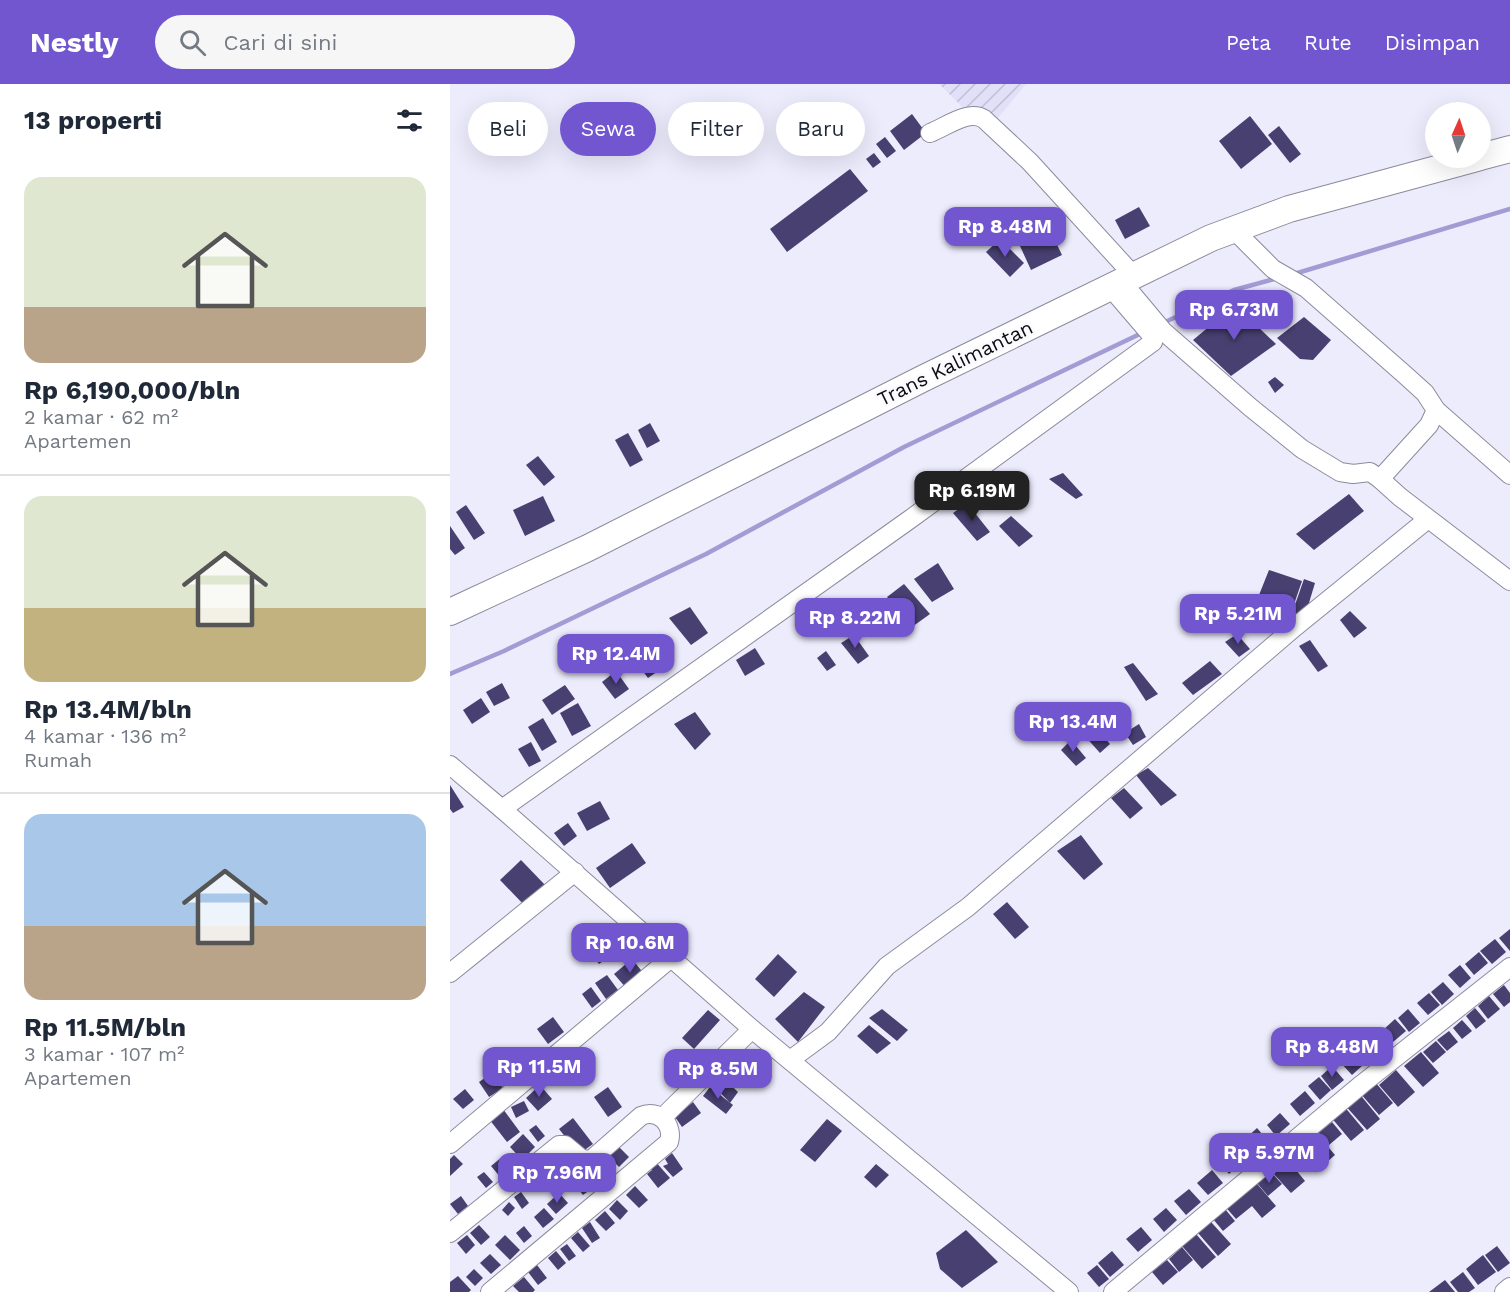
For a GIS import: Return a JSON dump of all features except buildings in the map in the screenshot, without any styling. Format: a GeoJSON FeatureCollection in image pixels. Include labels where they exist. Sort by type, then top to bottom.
{"type":"FeatureCollection","features":[{"type":"Feature","properties":{"kind":"highway","name":"Trans Kalimantan"},"geometry":{"type":"LineString","coordinates":[[1491,154],[1510,148]]}},
{"type":"Feature","properties":{"kind":"highway","name":"Trans Kalimantan"},"geometry":{"type":"LineString","coordinates":[[450,612],[588,548],[912,384],[1211,238],[1289,209],[1439,168]]}},
{"type":"Feature","properties":{"kind":"street"},"geometry":{"type":"LineString","coordinates":[[930,133],[966,116],[979,115],[1030,162],[1122,282],[1152,327],[1302,449],[1340,472],[1353,474],[1370,472],[1510,581]]}},
{"type":"Feature","properties":{"kind":"street"},"geometry":{"type":"LineString","coordinates":[[1233,229],[1273,269],[1306,288],[1425,393],[1436,410],[1510,475]]}},
{"type":"Feature","properties":{"kind":"street"},"geometry":{"type":"LineString","coordinates":[[502,809],[909,520],[1149,345],[1154,339],[1152,327]]}},
{"type":"Feature","properties":{"kind":"street"},"geometry":{"type":"LineString","coordinates":[[1380,479],[1429,425],[1436,410]]}},
{"type":"Feature","properties":{"kind":"street"},"geometry":{"type":"LineString","coordinates":[[790,1060],[828,1032],[887,966],[968,907],[1295,627],[1428,519]]}},
{"type":"Feature","properties":{"kind":"street"},"geometry":{"type":"LineString","coordinates":[[450,765],[752,1029],[1069,1292]]}},
{"type":"Feature","properties":{"kind":"street"},"geometry":{"type":"LineString","coordinates":[[450,973],[575,872]]}},
{"type":"Feature","properties":{"kind":"street"},"geometry":{"type":"LineString","coordinates":[[450,1144],[672,957]]}},
{"type":"Feature","properties":{"kind":"street"},"geometry":{"type":"LineString","coordinates":[[1113,1292],[1254,1165],[1362,1084],[1510,967]]}},
{"type":"Feature","properties":{"kind":"street"},"geometry":{"type":"LineString","coordinates":[[662,1118],[752,1029]]}},
{"type":"Feature","properties":{"kind":"street"},"geometry":{"type":"LineString","coordinates":[[450,1233],[559,1144],[565,1145],[583,1160],[592,1160],[641,1116],[654,1113],[662,1118],[670,1131],[669,1142],[490,1292]]}},
{"type":"Feature","properties":{"kind":"street"},"geometry":{"type":"LineString","coordinates":[[1504,1292],[1510,1287]]}},
{"type":"Feature","properties":{"kind":"shaded area"},"geometry":{"type":"Polygon","coordinates":[[[939,84],[1026,84],[987,131],[939,84]]]}},
{"type":"Feature","properties":{"kind":"waterway"},"geometry":{"type":"LineString","coordinates":[[1294,274],[1510,209]]}},
{"type":"Feature","properties":{"kind":"waterway"},"geometry":{"type":"LineString","coordinates":[[1163,323],[1234,290],[1278,278]]}},
{"type":"Feature","properties":{"kind":"waterway"},"geometry":{"type":"LineString","coordinates":[[450,674],[504,651],[706,554],[904,447],[1144,332]]}}]}
